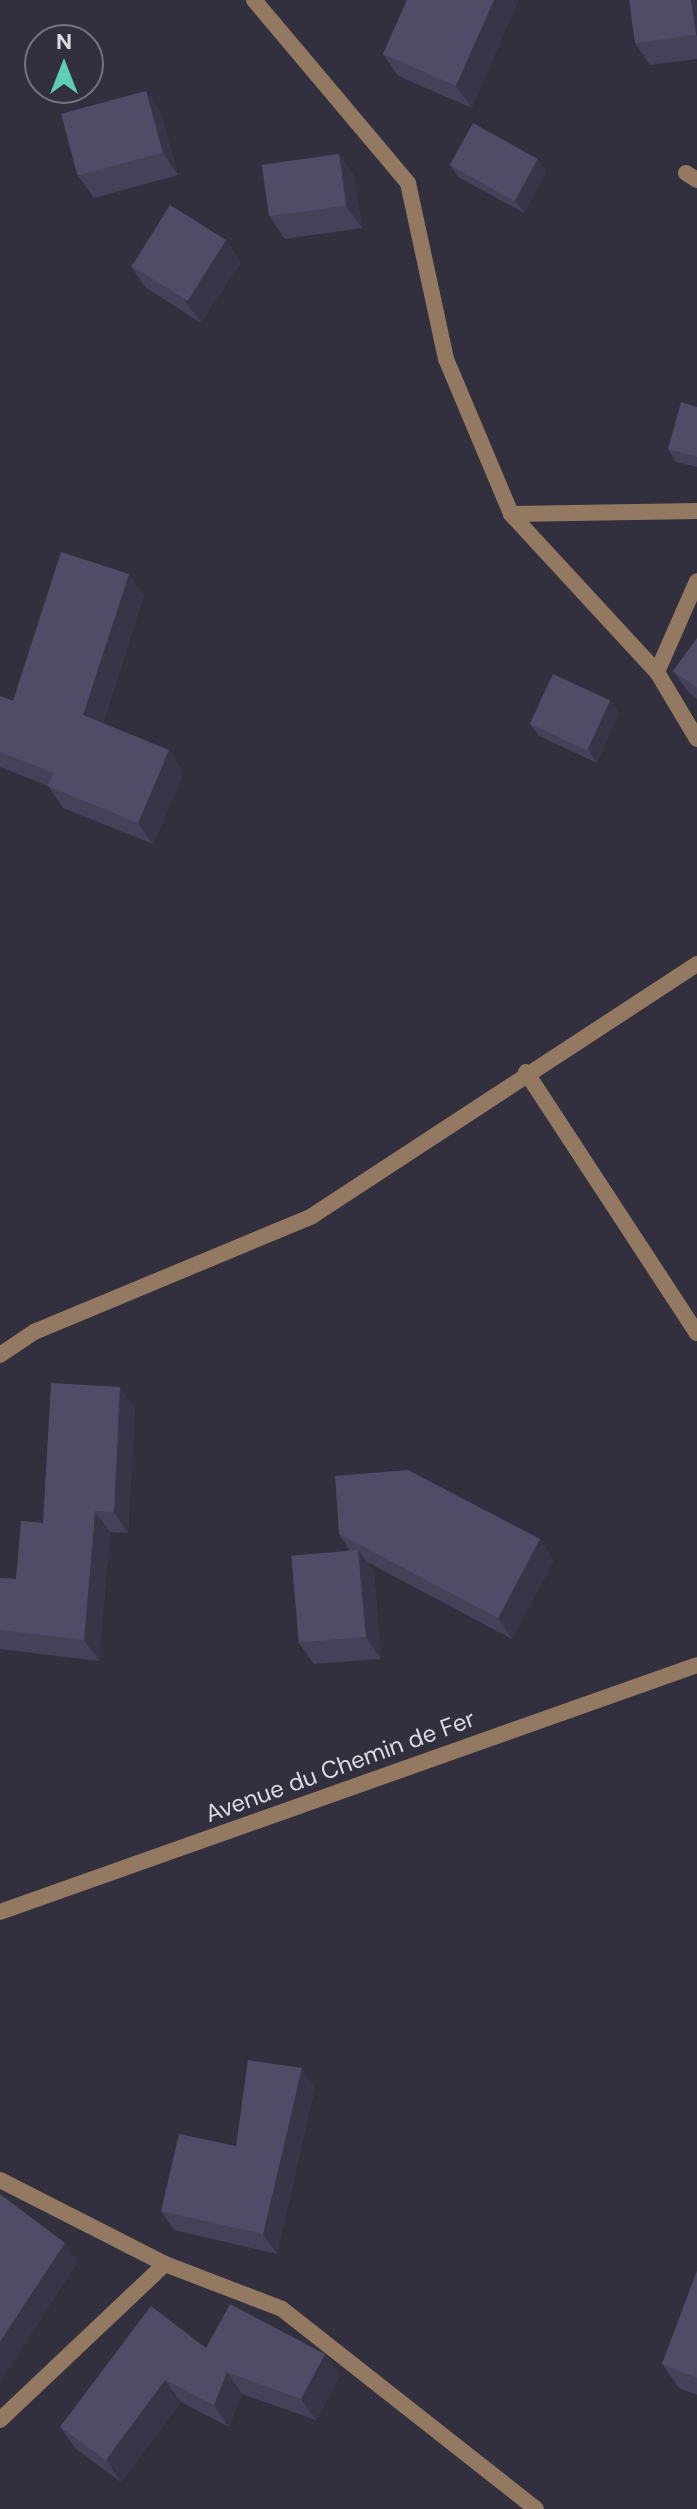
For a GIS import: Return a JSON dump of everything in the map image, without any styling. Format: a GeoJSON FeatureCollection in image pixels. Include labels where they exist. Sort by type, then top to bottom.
{"type":"FeatureCollection","features":[{"type":"Feature","properties":{"kind":"street"},"geometry":{"type":"LineString","coordinates":[[254,0],[408,183],[446,359],[511,514],[657,672],[697,739]]}},
{"type":"Feature","properties":{"kind":"street"},"geometry":{"type":"LineString","coordinates":[[511,514],[697,511]]}},
{"type":"Feature","properties":{"kind":"street"},"geometry":{"type":"LineString","coordinates":[[657,672],[697,581]]}},
{"type":"Feature","properties":{"kind":"street"},"geometry":{"type":"LineString","coordinates":[[0,1355],[34,1332],[312,1216],[526,1072],[697,964]]}},
{"type":"Feature","properties":{"kind":"street"},"geometry":{"type":"LineString","coordinates":[[526,1072],[697,1333]]}},
{"type":"Feature","properties":{"kind":"street","name":"Avenue du Chemin de Fer"},"geometry":{"type":"LineString","coordinates":[[0,1912],[697,1665]]}},
{"type":"Feature","properties":{"kind":"street"},"geometry":{"type":"LineString","coordinates":[[0,2180],[165,2264],[282,2309],[536,2509]]}},
{"type":"Feature","properties":{"kind":"street"},"geometry":{"type":"LineString","coordinates":[[0,2420],[165,2264]]}},
{"type":"Feature","properties":{"kind":"building"},"geometry":{"type":"Polygon","coordinates":[[[407,0],[494,0],[456,86],[383,54],[407,0]]]}},
{"type":"Feature","properties":{"kind":"building"},"geometry":{"type":"Polygon","coordinates":[[[629,0],[691,0],[696,35],[635,43],[629,0]]]}},
{"type":"Feature","properties":{"kind":"building"},"geometry":{"type":"Polygon","coordinates":[[[146,91],[163,153],[78,176],[61,114],[146,91]]]}},
{"type":"Feature","properties":{"kind":"building"},"geometry":{"type":"Polygon","coordinates":[[[473,123],[538,159],[514,201],[450,165],[473,123]]]}},
{"type":"Feature","properties":{"kind":"building"},"geometry":{"type":"Polygon","coordinates":[[[339,154],[346,205],[269,216],[262,165],[339,154]]]}},
{"type":"Feature","properties":{"kind":"building"},"geometry":{"type":"Polygon","coordinates":[[[170,205],[226,240],[188,301],[132,266],[170,205]]]}},
{"type":"Feature","properties":{"kind":"building"},"geometry":{"type":"Polygon","coordinates":[[[681,402],[697,407],[697,457],[668,449],[681,402]]]}},
{"type":"Feature","properties":{"kind":"building"},"geometry":{"type":"Polygon","coordinates":[[[61,552],[129,574],[83,715],[169,750],[138,823],[48,786],[54,773],[0,752],[0,696],[13,701],[61,552]]]}},
{"type":"Feature","properties":{"kind":"building"},"geometry":{"type":"Polygon","coordinates":[[[697,638],[697,688],[673,671],[697,638]]]}},
{"type":"Feature","properties":{"kind":"building"},"geometry":{"type":"Polygon","coordinates":[[[553,674],[610,701],[587,750],[530,724],[553,674]]]}},
{"type":"Feature","properties":{"kind":"building"},"geometry":{"type":"Polygon","coordinates":[[[51,1383],[120,1387],[114,1512],[95,1511],[84,1640],[0,1630],[0,1578],[16,1579],[21,1521],[43,1523],[51,1383]]]}},
{"type":"Feature","properties":{"kind":"building"},"geometry":{"type":"Polygon","coordinates":[[[408,1470],[540,1539],[498,1618],[339,1534],[335,1476],[408,1470]]]}},
{"type":"Feature","properties":{"kind":"building"},"geometry":{"type":"Polygon","coordinates":[[[358,1550],[366,1637],[299,1643],[291,1556],[358,1550]]]}},
{"type":"Feature","properties":{"kind":"building"},"geometry":{"type":"Polygon","coordinates":[[[248,2060],[302,2068],[263,2234],[161,2211],[179,2134],[236,2146],[248,2060]]]}},
{"type":"Feature","properties":{"kind":"building"},"geometry":{"type":"Polygon","coordinates":[[[0,2194],[65,2243],[0,2342],[0,2194]]]}},
{"type":"Feature","properties":{"kind":"building"},"geometry":{"type":"Polygon","coordinates":[[[697,2271],[697,2378],[662,2364],[697,2271]]]}},
{"type":"Feature","properties":{"kind":"building"},"geometry":{"type":"Polygon","coordinates":[[[230,2304],[325,2354],[301,2399],[227,2372],[214,2405],[165,2380],[106,2460],[60,2427],[151,2306],[206,2348],[230,2304]]]}}]}
